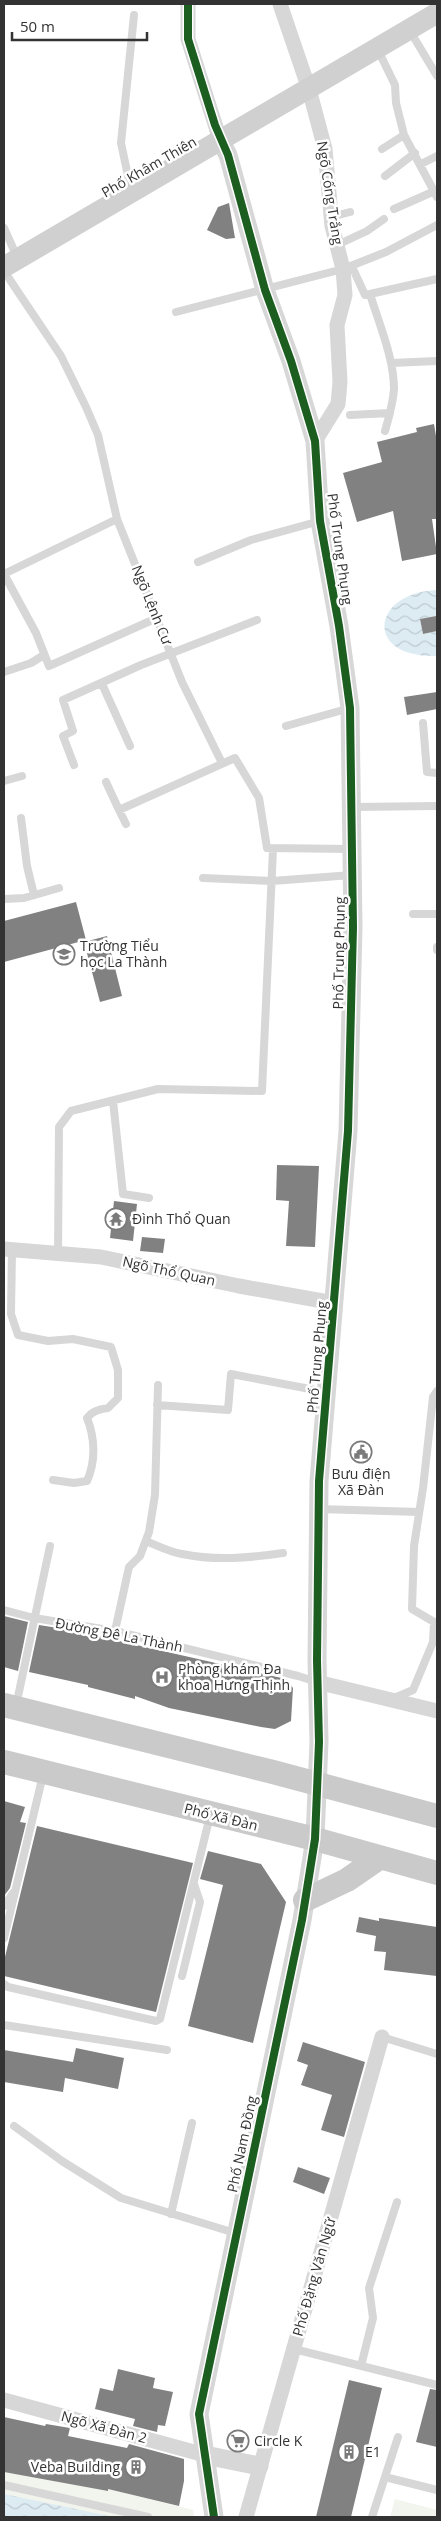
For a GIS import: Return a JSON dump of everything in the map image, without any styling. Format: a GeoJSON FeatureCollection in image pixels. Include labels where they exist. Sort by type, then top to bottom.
{"type":"FeatureCollection","features":[{"type":"Feature","properties":{"kind":"main road","name":"Phố Khâm Thiên"},"geometry":{"type":"LineString","coordinates":[[8,266],[437,12]]}},
{"type":"Feature","properties":{"kind":"main road"},"geometry":{"type":"LineString","coordinates":[[10,1707],[437,1816]]}},
{"type":"Feature","properties":{"kind":"main road","name":"Phố Xã Đàn"},"geometry":{"type":"LineString","coordinates":[[4,1762],[210,1815],[315,1839],[437,1873]]}},
{"type":"Feature","properties":{"kind":"main road"},"geometry":{"type":"LineString","coordinates":[[305,1900],[347,1880],[379,1858]]}},
{"type":"Feature","properties":{"kind":"street"},"geometry":{"type":"LineString","coordinates":[[188,4],[188,39],[220,140]]}},
{"type":"Feature","properties":{"kind":"street","name":"Ngõ Cống Trắng"},"geometry":{"type":"LineString","coordinates":[[280,4],[309,89],[325,149],[331,217],[343,269],[345,295],[336,325],[340,382],[338,404],[315,441]]}},
{"type":"Feature","properties":{"kind":"street","name":"Phố Trung Phụng"},"geometry":{"type":"LineString","coordinates":[[220,140],[228,155],[265,290],[291,361],[315,441],[320,521],[344,659],[350,708],[352,875],[348,1131],[326,1392],[319,1509],[317,1682],[319,1742],[315,1839]]}},
{"type":"Feature","properties":{"kind":"street","name":"Ngõ Thổ Quan"},"geometry":{"type":"LineString","coordinates":[[8,1250],[101,1257],[240,1286],[334,1303]]}},
{"type":"Feature","properties":{"kind":"street","name":"Đường Đê La Thành"},"geometry":{"type":"LineString","coordinates":[[317,1682],[437,1710]]}},
{"type":"Feature","properties":{"kind":"street","name":"Phố Nam Đồng"},"geometry":{"type":"LineString","coordinates":[[204,2455],[199,2414],[305,1900],[315,1839]]}},
{"type":"Feature","properties":{"kind":"street","name":"Phố Đặng Văn Ngữ"},"geometry":{"type":"LineString","coordinates":[[246,2517],[382,2037]]}},
{"type":"Feature","properties":{"kind":"street","name":"Ngõ Xã Đàn 2"},"geometry":{"type":"LineString","coordinates":[[4,2400],[204,2455]]}},
{"type":"Feature","properties":{"kind":"street"},"geometry":{"type":"LineString","coordinates":[[214,2517],[204,2455],[259,2466]]}},
{"type":"Feature","properties":{"kind":"lane"},"geometry":{"type":"LineString","coordinates":[[134,15],[121,143],[128,176],[134,190]]}},
{"type":"Feature","properties":{"kind":"lane"},"geometry":{"type":"LineString","coordinates":[[410,29],[437,76]]}},
{"type":"Feature","properties":{"kind":"lane"},"geometry":{"type":"LineString","coordinates":[[377,49],[395,85],[395,96],[404,135],[436,192],[394,209]]}},
{"type":"Feature","properties":{"kind":"lane"},"geometry":{"type":"LineString","coordinates":[[382,149],[404,135]]}},
{"type":"Feature","properties":{"kind":"lane"},"geometry":{"type":"LineString","coordinates":[[386,176],[415,153]]}},
{"type":"Feature","properties":{"kind":"lane"},"geometry":{"type":"LineString","coordinates":[[421,164],[437,156]]}},
{"type":"Feature","properties":{"kind":"lane"},"geometry":{"type":"LineString","coordinates":[[331,217],[350,212]]}},
{"type":"Feature","properties":{"kind":"lane"},"geometry":{"type":"LineString","coordinates":[[337,245],[368,231],[384,219]]}},
{"type":"Feature","properties":{"kind":"lane"},"geometry":{"type":"LineString","coordinates":[[176,312],[343,269],[386,252],[437,225]]}},
{"type":"Feature","properties":{"kind":"lane","name":"Ngõ Lệnh Cư"},"geometry":{"type":"LineString","coordinates":[[4,228],[8,266],[62,356],[98,434],[117,519],[171,654],[222,763]]}},
{"type":"Feature","properties":{"kind":"lane"},"geometry":{"type":"LineString","coordinates":[[343,269],[354,270],[365,295],[437,279]]}},
{"type":"Feature","properties":{"kind":"lane"},"geometry":{"type":"LineString","coordinates":[[370,294],[391,363],[394,388],[385,431]]}},
{"type":"Feature","properties":{"kind":"lane"},"geometry":{"type":"LineString","coordinates":[[391,363],[437,361]]}},
{"type":"Feature","properties":{"kind":"lane"},"geometry":{"type":"LineString","coordinates":[[350,415],[390,413]]}},
{"type":"Feature","properties":{"kind":"lane"},"geometry":{"type":"LineString","coordinates":[[117,519],[4,574],[36,633],[49,666],[157,618]]}},
{"type":"Feature","properties":{"kind":"lane"},"geometry":{"type":"LineString","coordinates":[[198,562],[251,540],[320,521]]}},
{"type":"Feature","properties":{"kind":"lane"},"geometry":{"type":"LineString","coordinates":[[74,765],[63,736],[73,731],[63,700],[141,665],[257,620]]}},
{"type":"Feature","properties":{"kind":"lane"},"geometry":{"type":"LineString","coordinates":[[4,672],[31,663],[44,655]]}},
{"type":"Feature","properties":{"kind":"lane"},"geometry":{"type":"LineString","coordinates":[[102,684],[130,746]]}},
{"type":"Feature","properties":{"kind":"lane"},"geometry":{"type":"LineString","coordinates":[[286,726],[350,708]]}},
{"type":"Feature","properties":{"kind":"lane"},"geometry":{"type":"LineString","coordinates":[[423,723],[427,772],[437,773]]}},
{"type":"Feature","properties":{"kind":"lane"},"geometry":{"type":"LineString","coordinates":[[120,810],[235,758],[259,798],[268,848],[352,849]]}},
{"type":"Feature","properties":{"kind":"lane"},"geometry":{"type":"LineString","coordinates":[[4,781],[22,776]]}},
{"type":"Feature","properties":{"kind":"lane"},"geometry":{"type":"LineString","coordinates":[[106,782],[126,824]]}},
{"type":"Feature","properties":{"kind":"lane"},"geometry":{"type":"LineString","coordinates":[[351,806],[437,806]]}},
{"type":"Feature","properties":{"kind":"lane"},"geometry":{"type":"LineString","coordinates":[[21,818],[27,866],[34,895]]}},
{"type":"Feature","properties":{"kind":"lane"},"geometry":{"type":"LineString","coordinates":[[58,1254],[59,1127],[70,1111],[158,1090],[262,1091],[273,849]]}},
{"type":"Feature","properties":{"kind":"lane"},"geometry":{"type":"LineString","coordinates":[[203,878],[272,881],[352,875]]}},
{"type":"Feature","properties":{"kind":"lane"},"geometry":{"type":"LineString","coordinates":[[4,900],[60,888]]}},
{"type":"Feature","properties":{"kind":"lane"},"geometry":{"type":"LineString","coordinates":[[413,914],[437,914]]}},
{"type":"Feature","properties":{"kind":"lane"},"geometry":{"type":"LineString","coordinates":[[113,1101],[123,1194],[150,1198]]}},
{"type":"Feature","properties":{"kind":"lane"},"geometry":{"type":"LineString","coordinates":[[8,1250],[11,1314],[18,1335],[48,1341],[73,1340],[111,1347],[118,1370],[118,1398],[108,1408],[99,1409],[87,1418],[93,1444],[93,1466],[87,1481],[74,1483],[53,1480]]}},
{"type":"Feature","properties":{"kind":"lane"},"geometry":{"type":"LineString","coordinates":[[157,1405],[228,1410],[232,1374],[326,1392]]}},
{"type":"Feature","properties":{"kind":"lane"},"geometry":{"type":"LineString","coordinates":[[115,1631],[129,1567],[140,1556],[150,1532],[155,1495],[158,1385]]}},
{"type":"Feature","properties":{"kind":"lane"},"geometry":{"type":"LineString","coordinates":[[392,1699],[413,1690],[433,1642],[434,1622],[412,1609],[414,1546],[433,1397],[437,1391]]}},
{"type":"Feature","properties":{"kind":"lane"},"geometry":{"type":"LineString","coordinates":[[319,1509],[419,1512]]}},
{"type":"Feature","properties":{"kind":"lane"},"geometry":{"type":"LineString","coordinates":[[146,1541],[181,1554],[213,1558],[249,1558],[283,1553]]}},
{"type":"Feature","properties":{"kind":"lane"},"geometry":{"type":"LineString","coordinates":[[10,1707],[34,1618],[50,1546]]}},
{"type":"Feature","properties":{"kind":"lane","name":"Đường Đê La Thành"},"geometry":{"type":"LineString","coordinates":[[4,1610],[34,1618],[115,1631],[317,1682]]}},
{"type":"Feature","properties":{"kind":"lane"},"geometry":{"type":"LineString","coordinates":[[4,1938],[44,1772]]}},
{"type":"Feature","properties":{"kind":"lane"},"geometry":{"type":"LineString","coordinates":[[4,1984],[8,1987],[156,2021],[160,2019],[210,1815]]}},
{"type":"Feature","properties":{"kind":"lane"},"geometry":{"type":"LineString","coordinates":[[182,1976],[200,1902],[194,1884]]}},
{"type":"Feature","properties":{"kind":"lane"},"geometry":{"type":"LineString","coordinates":[[4,1906],[15,1891]]}},
{"type":"Feature","properties":{"kind":"lane"},"geometry":{"type":"LineString","coordinates":[[4,2025],[167,2050]]}},
{"type":"Feature","properties":{"kind":"lane"},"geometry":{"type":"LineString","coordinates":[[382,2037],[437,2054]]}},
{"type":"Feature","properties":{"kind":"lane"},"geometry":{"type":"LineString","coordinates":[[171,2214],[192,2123]]}},
{"type":"Feature","properties":{"kind":"lane"},"geometry":{"type":"LineString","coordinates":[[14,2126],[104,2189],[138,2204],[235,2233]]}},
{"type":"Feature","properties":{"kind":"lane"},"geometry":{"type":"LineString","coordinates":[[361,2366],[373,2318],[369,2288],[397,2202]]}},
{"type":"Feature","properties":{"kind":"lane"},"geometry":{"type":"LineString","coordinates":[[294,2348],[437,2385]]}},
{"type":"Feature","properties":{"kind":"lane"},"geometry":{"type":"LineString","coordinates":[[372,2517],[398,2437]]}},
{"type":"Feature","properties":{"kind":"lane"},"geometry":{"type":"LineString","coordinates":[[385,2476],[437,2490]]}},
{"type":"Feature","properties":{"kind":"lane"},"geometry":{"type":"LineString","coordinates":[[4,2485],[148,2517]]}},
{"type":"Feature","properties":{"kind":"shaded area"},"geometry":{"type":"Polygon","coordinates":[[[4,2472],[108,2489],[193,2510],[194,2517],[4,2517],[4,2472]]]}},
{"type":"Feature","properties":{"kind":"shaded area"},"geometry":{"type":"Polygon","coordinates":[[[395,2499],[437,2510],[437,2517],[390,2517],[395,2499]]]}},
{"type":"Feature","properties":{"kind":"water"},"geometry":{"type":"Polygon","coordinates":[[[437,590],[437,623],[436,616],[420,619],[423,634],[437,631],[437,656],[413,654],[396,647],[387,637],[384,624],[389,612],[399,601],[415,593],[437,590]]]}},
{"type":"Feature","properties":{"kind":"water"},"geometry":{"type":"Polygon","coordinates":[[[4,2494],[114,2517],[4,2517],[4,2494]]]}},
{"type":"Feature","properties":{"kind":"building"},"geometry":{"type":"Polygon","coordinates":[[[229,203],[235,238],[226,239],[207,230],[218,207],[229,203]]]}},
{"type":"Feature","properties":{"kind":"building"},"geometry":{"type":"Polygon","coordinates":[[[434,424],[437,442],[437,519],[432,519],[437,554],[402,561],[393,511],[357,522],[343,473],[382,462],[377,442],[417,432],[416,428],[434,424]]]}},
{"type":"Feature","properties":{"kind":"building"},"geometry":{"type":"Polygon","coordinates":[[[436,616],[437,631],[423,634],[420,619],[436,616]]]}},
{"type":"Feature","properties":{"kind":"building"},"geometry":{"type":"Polygon","coordinates":[[[437,692],[437,709],[407,715],[404,697],[437,692]]]}},
{"type":"Feature","properties":{"kind":"building"},"geometry":{"type":"Polygon","coordinates":[[[76,902],[86,940],[4,962],[4,921],[76,902]]]}},
{"type":"Feature","properties":{"kind":"building"},"geometry":{"type":"Polygon","coordinates":[[[107,936],[122,996],[100,1002],[84,942],[107,936]]]}},
{"type":"Feature","properties":{"kind":"building"},"geometry":{"type":"Polygon","coordinates":[[[277,1165],[319,1166],[315,1247],[286,1246],[289,1201],[276,1200],[277,1165]]]}},
{"type":"Feature","properties":{"kind":"building","name":"Đình Thổ Quan"},"geometry":{"type":"Polygon","coordinates":[[[114,1201],[137,1204],[133,1241],[110,1238],[114,1201]]]}},
{"type":"Feature","properties":{"kind":"building"},"geometry":{"type":"Polygon","coordinates":[[[142,1237],[165,1239],[163,1253],[140,1251],[142,1237]]]}},
{"type":"Feature","properties":{"kind":"building"},"geometry":{"type":"Polygon","coordinates":[[[4,1616],[28,1622],[18,1671],[4,1667],[4,1616]]]}},
{"type":"Feature","properties":{"kind":"building"},"geometry":{"type":"Polygon","coordinates":[[[39,1625],[71,1630],[286,1679],[293,1688],[291,1721],[275,1729],[261,1727],[169,1708],[135,1696],[135,1699],[88,1687],[88,1685],[29,1672],[39,1625]]]}},
{"type":"Feature","properties":{"kind":"building"},"geometry":{"type":"Polygon","coordinates":[[[4,1801],[25,1807],[20,1822],[26,1823],[10,1888],[4,1896],[4,1801]]]}},
{"type":"Feature","properties":{"kind":"building"},"geometry":{"type":"Polygon","coordinates":[[[37,1826],[193,1863],[156,2012],[4,1976],[4,1961],[37,1826]]]}},
{"type":"Feature","properties":{"kind":"building"},"geometry":{"type":"Polygon","coordinates":[[[208,1851],[261,1864],[286,1902],[253,2043],[188,2026],[223,1885],[200,1879],[208,1851]]]}},
{"type":"Feature","properties":{"kind":"building"},"geometry":{"type":"Polygon","coordinates":[[[359,1917],[379,1921],[379,1918],[437,1927],[437,1976],[384,1970],[386,1952],[374,1951],[376,1936],[356,1932],[359,1917]]]}},
{"type":"Feature","properties":{"kind":"building"},"geometry":{"type":"Polygon","coordinates":[[[303,2042],[365,2062],[344,2137],[321,2130],[332,2095],[301,2085],[308,2065],[297,2061],[303,2042]]]}},
{"type":"Feature","properties":{"kind":"building"},"geometry":{"type":"Polygon","coordinates":[[[76,2048],[124,2058],[118,2089],[65,2078],[63,2092],[4,2082],[4,2050],[73,2062],[76,2048]]]}},
{"type":"Feature","properties":{"kind":"building"},"geometry":{"type":"Polygon","coordinates":[[[298,2167],[330,2178],[324,2194],[293,2182],[298,2167]]]}},
{"type":"Feature","properties":{"kind":"building"},"geometry":{"type":"Polygon","coordinates":[[[118,2369],[155,2378],[153,2388],[173,2392],[165,2426],[158,2425],[157,2432],[133,2426],[135,2419],[95,2409],[100,2388],[113,2391],[118,2369]]]}},
{"type":"Feature","properties":{"kind":"building","name":"E1"},"geometry":{"type":"Polygon","coordinates":[[[349,2380],[382,2388],[351,2517],[316,2517],[349,2380]]]}},
{"type":"Feature","properties":{"kind":"building"},"geometry":{"type":"Polygon","coordinates":[[[430,2389],[437,2390],[437,2447],[416,2442],[430,2389]]]}},
{"type":"Feature","properties":{"kind":"building"},"geometry":{"type":"Polygon","coordinates":[[[4,2417],[45,2426],[46,2424],[70,2428],[68,2436],[127,2448],[129,2444],[184,2459],[184,2481],[179,2506],[108,2489],[108,2491],[4,2472],[4,2417]]]}},
{"type":"Feature","properties":{"kind":"cycle path"},"geometry":{"type":"LineString","coordinates":[[188,4],[188,39],[215,125],[228,155],[265,290],[291,361],[315,441],[320,521],[339,626],[350,708],[353,927],[348,1131],[319,1481],[317,1660],[319,1742],[315,1839],[302,1920],[199,2414],[214,2517]]}},
{"type":"Feature","properties":{"kind":"place","name":"Trường Tiểu học La Thành"},"geometry":{"type":"Point","coordinates":[64,954]}},
{"type":"Feature","properties":{"kind":"place","name":"Đình Thổ Quan"},"geometry":{"type":"Point","coordinates":[116,1219]}},
{"type":"Feature","properties":{"kind":"place","name":"Bưu điện Xã Đàn"},"geometry":{"type":"Point","coordinates":[361,1452]}},
{"type":"Feature","properties":{"kind":"place","name":"Phòng khám Đa khoa Hưng Thịnh"},"geometry":{"type":"Point","coordinates":[162,1677]}},
{"type":"Feature","properties":{"kind":"place","name":"Circle K"},"geometry":{"type":"Point","coordinates":[238,2441]}},
{"type":"Feature","properties":{"kind":"place","name":"E1"},"geometry":{"type":"Point","coordinates":[349,2452]}},
{"type":"Feature","properties":{"kind":"place","name":"Veba Building"},"geometry":{"type":"Point","coordinates":[136,2467]}}]}
